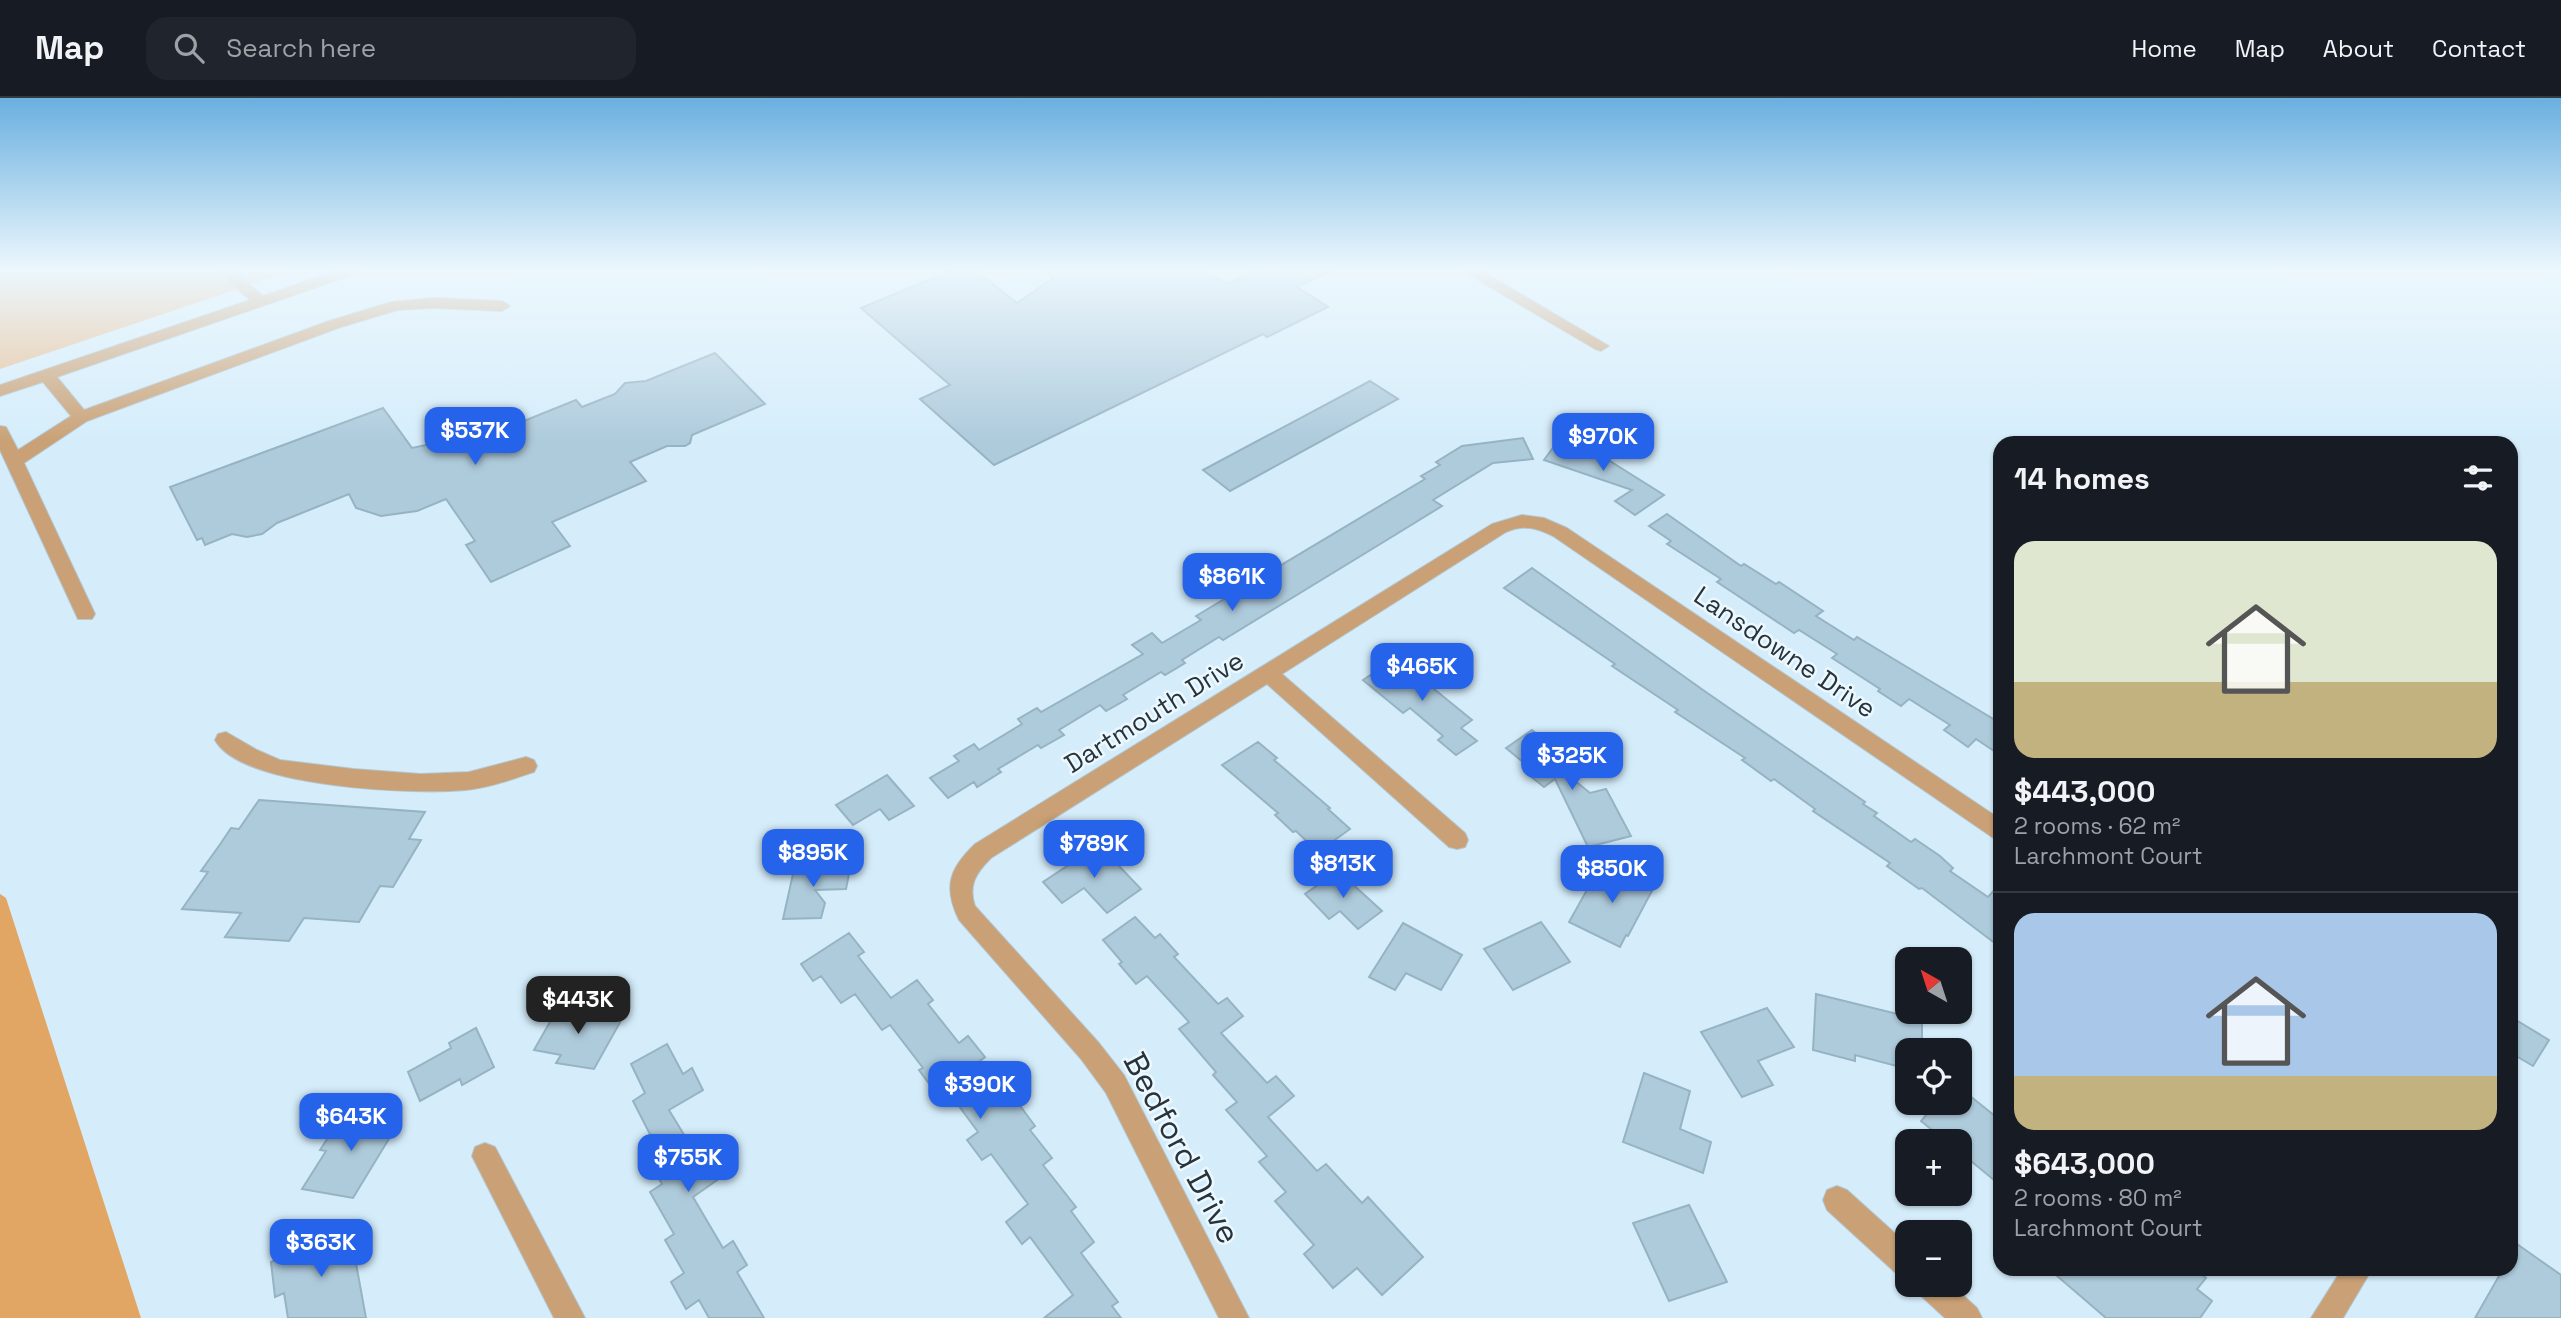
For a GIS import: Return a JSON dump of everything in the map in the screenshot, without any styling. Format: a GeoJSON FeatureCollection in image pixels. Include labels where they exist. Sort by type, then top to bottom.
{"type":"FeatureCollection","features":[{"type":"Feature","properties":{"kind":"street"},"geometry":{"type":"LineString","coordinates":[[0,391],[185,327]]}},
{"type":"Feature","properties":{"kind":"street"},"geometry":{"type":"LineString","coordinates":[[14,461],[81,417],[327,327]]}},
{"type":"Feature","properties":{"kind":"street"},"geometry":{"type":"LineString","coordinates":[[1568,327],[1601,346]]}},
{"type":"Feature","properties":{"kind":"street"},"geometry":{"type":"LineString","coordinates":[[46,375],[81,417]]}},
{"type":"Feature","properties":{"kind":"street"},"geometry":{"type":"LineString","coordinates":[[0,431],[85,614]]}},
{"type":"Feature","properties":{"kind":"street","name":"Dartmouth Drive"},"geometry":{"type":"LineString","coordinates":[[960,887],[967,865],[983,851],[1499,528],[1511,521],[1538,522]]}},
{"type":"Feature","properties":{"kind":"street","name":"Lansdowne Drive"},"geometry":{"type":"LineString","coordinates":[[1538,522],[1560,532],[1993,826]]}},
{"type":"Feature","properties":{"kind":"street"},"geometry":{"type":"LineString","coordinates":[[1268,674],[1457,840]]}},
{"type":"Feature","properties":{"kind":"street"},"geometry":{"type":"LineString","coordinates":[[226,740],[249,756],[278,768],[354,778],[422,783],[469,781],[526,766]]}},
{"type":"Feature","properties":{"kind":"street","name":"Bedford Drive"},"geometry":{"type":"LineString","coordinates":[[960,887],[960,901],[967,913],[1090,1051],[1115,1084],[1234,1318]]}},
{"type":"Feature","properties":{"kind":"street"},"geometry":{"type":"LineString","coordinates":[[485,1156],[570,1318]]}},
{"type":"Feature","properties":{"kind":"street"},"geometry":{"type":"LineString","coordinates":[[1837,1200],[1895,1253]]}},
{"type":"Feature","properties":{"kind":"street"},"geometry":{"type":"LineString","coordinates":[[2326,1318],[2353,1276]]}},
{"type":"Feature","properties":{"kind":"street"},"geometry":{"type":"LineString","coordinates":[[1944,1297],[1967,1318]]}},
{"type":"Feature","properties":{"kind":"shaded area"},"geometry":{"type":"Polygon","coordinates":[[[0,327],[125,327],[0,369],[0,327]]]}},
{"type":"Feature","properties":{"kind":"shaded area"},"geometry":{"type":"Polygon","coordinates":[[[0,894],[6,898],[141,1318],[0,1318],[0,894]]]}},
{"type":"Feature","properties":{"kind":"building"},"geometry":{"type":"Polygon","coordinates":[[[883,327],[1287,327],[1267,337],[1263,334],[994,465],[920,399],[950,385],[883,327]]]}},
{"type":"Feature","properties":{"kind":"building"},"geometry":{"type":"Polygon","coordinates":[[[715,353],[765,404],[692,435],[690,443],[685,446],[667,446],[630,462],[646,481],[552,522],[570,546],[491,582],[466,545],[475,541],[446,499],[417,511],[381,516],[356,508],[349,494],[277,523],[262,534],[247,537],[232,534],[205,545],[202,538],[197,540],[170,487],[383,408],[412,448],[435,443],[454,449],[576,400],[582,407],[615,394],[625,383],[646,381],[715,353]]]}},
{"type":"Feature","properties":{"kind":"building"},"geometry":{"type":"Polygon","coordinates":[[[1370,381],[1398,399],[1230,491],[1203,470],[1370,381]]]}},
{"type":"Feature","properties":{"kind":"building"},"geometry":{"type":"Polygon","coordinates":[[[1561,437],[1605,451],[1602,456],[1664,495],[1635,515],[1615,501],[1632,490],[1544,460],[1561,437]]]}},
{"type":"Feature","properties":{"kind":"building"},"geometry":{"type":"Polygon","coordinates":[[[1523,438],[1533,459],[1493,463],[1433,500],[1442,506],[1223,640],[1219,637],[1182,660],[1185,663],[1165,675],[1161,672],[1123,695],[1127,699],[1106,711],[1100,705],[1059,730],[1064,735],[1041,748],[1038,745],[998,769],[1001,772],[977,787],[974,782],[948,798],[930,778],[959,761],[954,756],[974,744],[979,750],[1022,724],[1018,719],[1037,708],[1041,712],[1143,654],[1132,645],[1152,633],[1162,643],[1201,620],[1196,616],[1425,479],[1421,476],[1440,465],[1436,462],[1462,446],[1523,438]]]}},
{"type":"Feature","properties":{"kind":"building"},"geometry":{"type":"Polygon","coordinates":[[[1667,514],[1741,566],[1744,564],[1776,584],[1779,582],[1823,611],[1816,616],[1854,640],[1857,637],[1993,719],[1993,750],[1976,739],[1968,747],[1944,730],[1950,725],[1909,699],[1901,706],[1832,658],[1837,654],[1799,630],[1794,633],[1717,582],[1721,579],[1667,544],[1671,541],[1649,526],[1667,514]]]}},
{"type":"Feature","properties":{"kind":"building"},"geometry":{"type":"Polygon","coordinates":[[[1532,568],[1865,802],[1863,804],[1877,813],[1874,816],[1911,842],[1915,839],[1940,856],[1953,868],[1950,871],[1988,897],[1993,892],[1993,942],[1922,888],[1919,889],[1887,866],[1890,863],[1813,811],[1815,809],[1774,779],[1771,781],[1742,760],[1745,758],[1675,712],[1678,710],[1612,666],[1615,664],[1504,588],[1532,568]]]}},
{"type":"Feature","properties":{"kind":"building"},"geometry":{"type":"Polygon","coordinates":[[[1396,658],[1472,720],[1461,728],[1477,741],[1456,755],[1438,740],[1443,736],[1410,708],[1403,713],[1363,680],[1396,658]]]}},
{"type":"Feature","properties":{"kind":"building"},"geometry":{"type":"Polygon","coordinates":[[[1532,730],[1558,751],[1547,758],[1590,793],[1606,789],[1631,836],[1588,847],[1555,779],[1544,787],[1524,771],[1529,767],[1506,748],[1532,730]]]}},
{"type":"Feature","properties":{"kind":"building"},"geometry":{"type":"Polygon","coordinates":[[[1258,742],[1350,829],[1318,852],[1222,765],[1258,742]]]}},
{"type":"Feature","properties":{"kind":"building"},"geometry":{"type":"Polygon","coordinates":[[[887,775],[914,806],[889,820],[880,809],[853,825],[836,805],[887,775]]]}},
{"type":"Feature","properties":{"kind":"building"},"geometry":{"type":"Polygon","coordinates":[[[259,800],[425,812],[409,839],[421,840],[393,887],[380,886],[359,922],[304,918],[289,941],[225,937],[241,913],[182,909],[208,872],[201,871],[231,828],[239,829],[259,800]]]}},
{"type":"Feature","properties":{"kind":"building"},"geometry":{"type":"Polygon","coordinates":[[[1099,845],[1141,889],[1107,913],[1084,888],[1062,903],[1043,882],[1099,845]]]}},
{"type":"Feature","properties":{"kind":"building"},"geometry":{"type":"Polygon","coordinates":[[[1602,863],[1654,887],[1620,947],[1569,922],[1602,863]]]}},
{"type":"Feature","properties":{"kind":"building"},"geometry":{"type":"Polygon","coordinates":[[[851,864],[846,889],[815,890],[825,903],[821,918],[783,919],[795,865],[851,864]]]}},
{"type":"Feature","properties":{"kind":"building"},"geometry":{"type":"Polygon","coordinates":[[[1338,871],[1382,911],[1358,929],[1340,911],[1329,919],[1305,894],[1338,871]]]}},
{"type":"Feature","properties":{"kind":"building"},"geometry":{"type":"Polygon","coordinates":[[[1135,917],[1155,938],[1160,934],[1178,954],[1174,957],[1218,1004],[1227,998],[1243,1016],[1221,1033],[1267,1083],[1276,1076],[1294,1096],[1268,1117],[1317,1171],[1326,1164],[1362,1203],[1368,1197],[1423,1257],[1382,1295],[1357,1268],[1333,1288],[1304,1254],[1314,1245],[1275,1201],[1286,1192],[1259,1162],[1267,1156],[1226,1110],[1237,1102],[1213,1075],[1216,1072],[1179,1029],[1189,1022],[1147,976],[1136,984],[1103,940],[1135,917]]]}},
{"type":"Feature","properties":{"kind":"building"},"geometry":{"type":"Polygon","coordinates":[[[1541,922],[1570,962],[1513,990],[1484,949],[1541,922]]]}},
{"type":"Feature","properties":{"kind":"building"},"geometry":{"type":"Polygon","coordinates":[[[1403,923],[1462,955],[1441,990],[1406,973],[1395,990],[1369,977],[1403,923]]]}},
{"type":"Feature","properties":{"kind":"building"},"geometry":{"type":"Polygon","coordinates":[[[849,933],[864,952],[858,956],[891,998],[917,980],[933,1000],[928,1004],[959,1043],[968,1036],[985,1057],[980,1061],[1035,1126],[1030,1130],[1052,1158],[1043,1165],[1076,1207],[1071,1211],[1094,1242],[1081,1253],[1118,1302],[1112,1306],[1121,1318],[1044,1318],[1073,1295],[1030,1237],[1022,1244],[1006,1222],[1028,1204],[991,1154],[982,1160],[967,1140],[978,1132],[942,1083],[933,1089],[919,1070],[923,1068],[890,1025],[882,1030],[855,994],[841,1003],[821,976],[813,981],[801,964],[849,933]]]}},
{"type":"Feature","properties":{"kind":"building"},"geometry":{"type":"Polygon","coordinates":[[[1816,994],[1895,1013],[1895,1024],[1922,1024],[1922,1038],[1895,1038],[1895,1066],[1855,1055],[1855,1061],[1813,1050],[1816,994]]]}},
{"type":"Feature","properties":{"kind":"building"},"geometry":{"type":"Polygon","coordinates":[[[559,1006],[623,1017],[594,1069],[556,1063],[561,1055],[534,1050],[559,1006]]]}},
{"type":"Feature","properties":{"kind":"building"},"geometry":{"type":"Polygon","coordinates":[[[1767,1008],[1794,1047],[1758,1061],[1773,1085],[1742,1097],[1701,1032],[1767,1008]]]}},
{"type":"Feature","properties":{"kind":"building"},"geometry":{"type":"Polygon","coordinates":[[[2518,1021],[2549,1040],[2533,1066],[2518,1057],[2518,1021]]]}},
{"type":"Feature","properties":{"kind":"building"},"geometry":{"type":"Polygon","coordinates":[[[476,1028],[494,1067],[462,1085],[460,1079],[420,1101],[408,1072],[451,1048],[449,1043],[476,1028]]]}},
{"type":"Feature","properties":{"kind":"building"},"geometry":{"type":"Polygon","coordinates":[[[667,1044],[683,1074],[692,1068],[703,1090],[669,1110],[700,1161],[709,1154],[723,1176],[693,1197],[723,1248],[733,1241],[747,1265],[737,1272],[764,1318],[709,1318],[699,1300],[686,1309],[671,1282],[684,1273],[665,1240],[674,1234],[650,1192],[662,1184],[644,1154],[656,1146],[633,1101],[645,1093],[631,1064],[667,1044]]]}},
{"type":"Feature","properties":{"kind":"building"},"geometry":{"type":"Polygon","coordinates":[[[1644,1073],[1690,1091],[1680,1129],[1711,1142],[1703,1173],[1623,1142],[1644,1073]]]}},
{"type":"Feature","properties":{"kind":"building"},"geometry":{"type":"Polygon","coordinates":[[[1972,1098],[1993,1114],[1993,1179],[1972,1162],[1972,1129],[1931,1129],[1921,1121],[1926,1115],[1972,1115],[1972,1098]]]}},
{"type":"Feature","properties":{"kind":"building"},"geometry":{"type":"Polygon","coordinates":[[[346,1110],[401,1119],[353,1198],[302,1189],[326,1151],[320,1150],[346,1110]]]}},
{"type":"Feature","properties":{"kind":"building"},"geometry":{"type":"Polygon","coordinates":[[[1689,1205],[1727,1282],[1669,1301],[1633,1223],[1689,1205]]]}},
{"type":"Feature","properties":{"kind":"building"},"geometry":{"type":"Polygon","coordinates":[[[349,1225],[366,1318],[288,1318],[284,1293],[275,1297],[271,1262],[349,1225]]]}},
{"type":"Feature","properties":{"kind":"building"},"geometry":{"type":"Polygon","coordinates":[[[2518,1245],[2561,1275],[2561,1318],[2475,1318],[2499,1276],[2518,1276],[2518,1245]]]}},
{"type":"Feature","properties":{"kind":"building"},"geometry":{"type":"Polygon","coordinates":[[[2057,1276],[2206,1278],[2197,1289],[2212,1301],[2200,1318],[2106,1318],[2057,1276]]]}}]}
